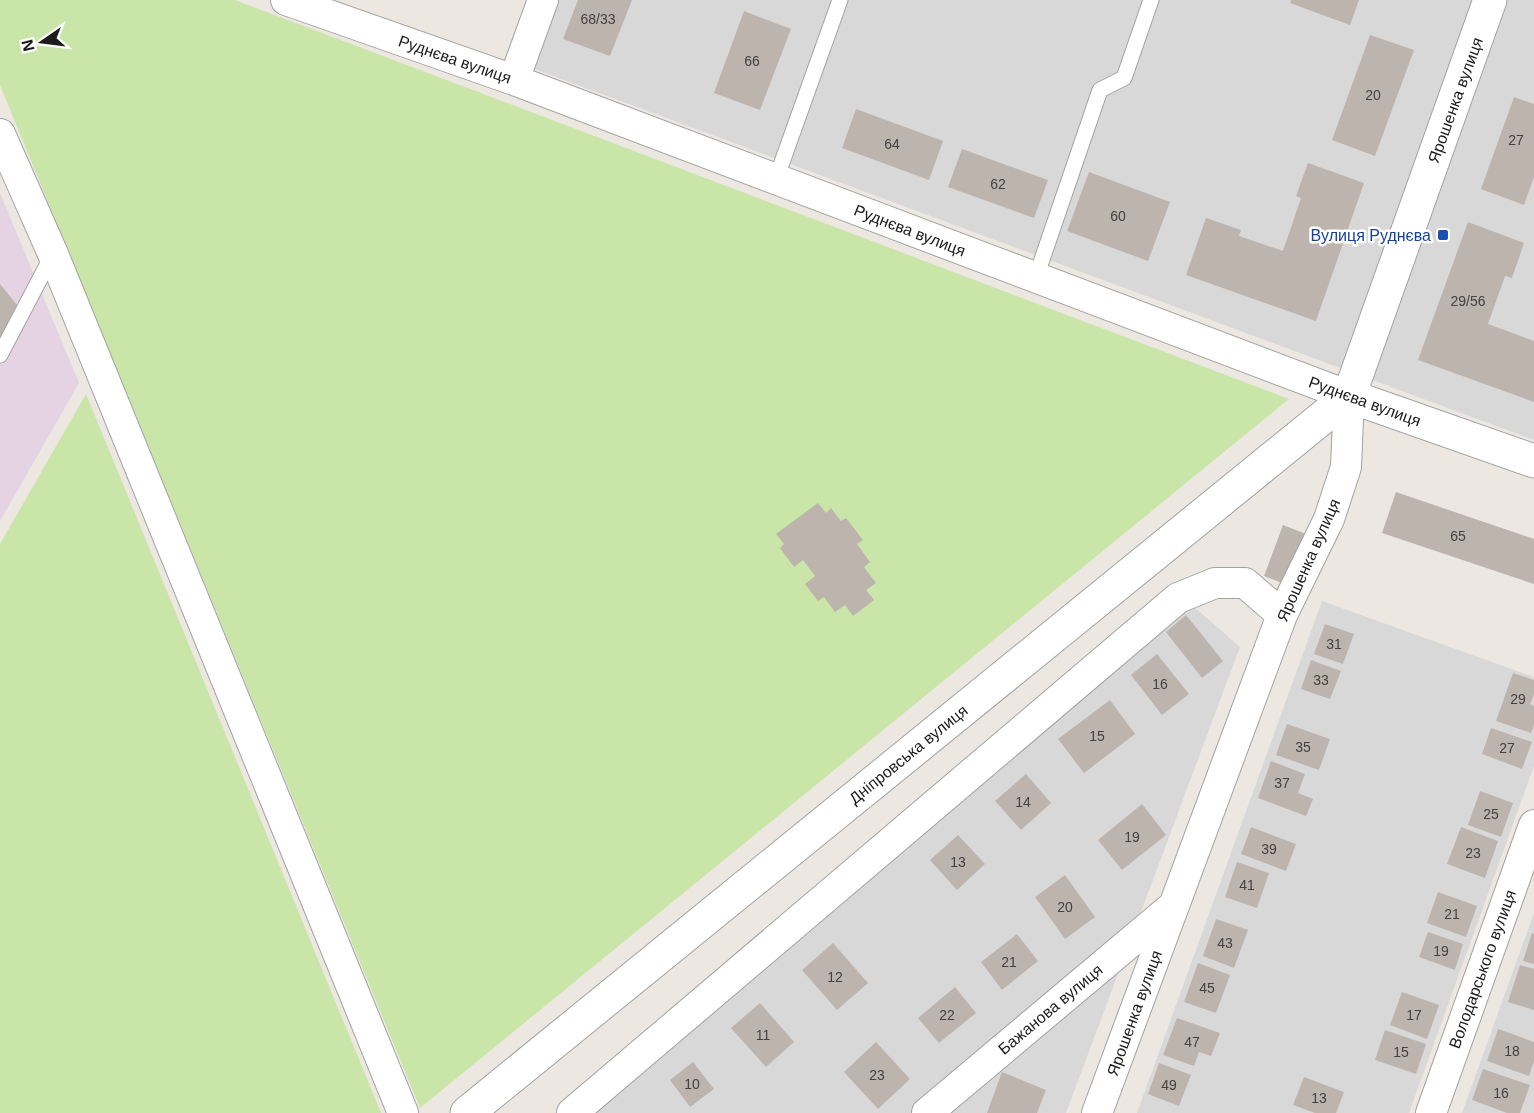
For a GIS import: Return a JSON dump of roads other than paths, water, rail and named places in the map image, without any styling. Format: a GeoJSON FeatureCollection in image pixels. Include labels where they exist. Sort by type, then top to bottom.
{"type":"FeatureCollection","features":[{"type":"Feature","properties":{"kind":"street","name":"Руднєва вулиця"},"geometry":{"type":"LineString","coordinates":[[286,0],[514,80],[1349,396],[1534,461]]}},
{"type":"Feature","properties":{"kind":"street"},"geometry":{"type":"LineString","coordinates":[[514,80],[543,0]]}},
{"type":"Feature","properties":{"kind":"street","name":"Ярошенка вулиця"},"geometry":{"type":"LineString","coordinates":[[1096,1113],[1282,615],[1329,519],[1346,467],[1349,396],[1490,0]]}},
{"type":"Feature","properties":{"kind":"street"},"geometry":{"type":"LineString","coordinates":[[2,144],[53,254],[403,1113]]}},
{"type":"Feature","properties":{"kind":"street","name":"Дніпровська вулиця"},"geometry":{"type":"LineString","coordinates":[[467,1113],[1349,396]]}},
{"type":"Feature","properties":{"kind":"street"},"geometry":{"type":"LineString","coordinates":[[572,1113],[1178,598],[1215,583],[1245,583],[1282,615]]}},
{"type":"Feature","properties":{"kind":"street","name":"Володарського вулиця"},"geometry":{"type":"LineString","coordinates":[[1431,1113],[1534,825]]}},
{"type":"Feature","properties":{"kind":"street","name":"Бажанова вулиця"},"geometry":{"type":"LineString","coordinates":[[927,1113],[1174,906]]}},
{"type":"Feature","properties":{"kind":"lane"},"geometry":{"type":"LineString","coordinates":[[776,179],[840,0]]}},
{"type":"Feature","properties":{"kind":"lane"},"geometry":{"type":"LineString","coordinates":[[1036,277],[1101,90],[1124,78],[1151,0]]}},
{"type":"Feature","properties":{"kind":"lane"},"geometry":{"type":"LineString","coordinates":[[0,355],[53,254]]}},
{"type":"Feature","properties":{"kind":"place","name":"Вулиця Руднєва"},"geometry":{"type":"Point","coordinates":[1443,235]}}]}
